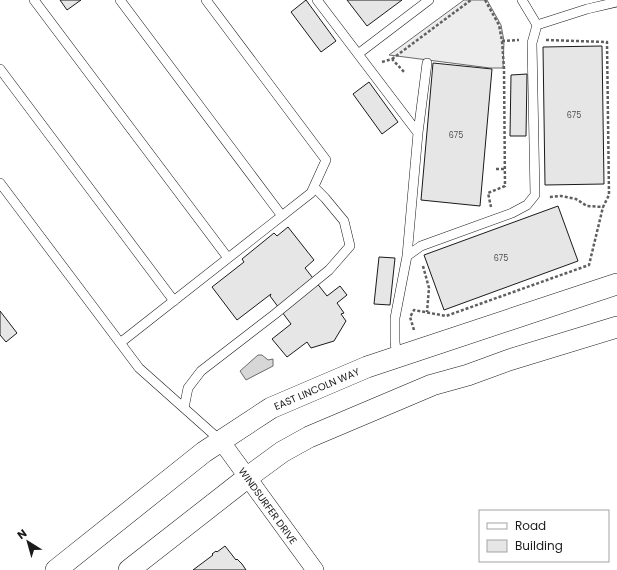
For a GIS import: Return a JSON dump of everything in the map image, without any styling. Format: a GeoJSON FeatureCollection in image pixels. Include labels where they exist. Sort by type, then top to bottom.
{"type":"FeatureCollection","features":[{"type":"Feature","properties":{"kind":"street","name":"EAST LINCOLN WAY"},"geometry":{"type":"LineString","coordinates":[[56,570],[204,452],[271,408],[367,367],[617,284]]}},
{"type":"Feature","properties":{"kind":"street"},"geometry":{"type":"LineString","coordinates":[[129,570],[248,477],[282,452],[308,437],[432,385],[468,375],[509,360],[617,327]]}},
{"type":"Feature","properties":{"kind":"street","name":"WINDSURFER DRIVE"},"geometry":{"type":"LineString","coordinates":[[221,441],[315,570]]}},
{"type":"Feature","properties":{"kind":"lane"},"geometry":{"type":"LineString","coordinates":[[34,0],[228,258]]}},
{"type":"Feature","properties":{"kind":"lane"},"geometry":{"type":"LineString","coordinates":[[120,0],[282,216]]}},
{"type":"Feature","properties":{"kind":"lane"},"geometry":{"type":"LineString","coordinates":[[120,343],[311,193],[326,160],[206,0]]}},
{"type":"Feature","properties":{"kind":"lane"},"geometry":{"type":"LineString","coordinates":[[318,0],[418,133]]}},
{"type":"Feature","properties":{"kind":"lane"},"geometry":{"type":"LineString","coordinates":[[358,54],[429,0]]}},
{"type":"Feature","properties":{"kind":"lane"},"geometry":{"type":"LineString","coordinates":[[407,256],[421,246],[512,213],[527,205],[535,195],[532,43],[537,24],[522,0]]}},
{"type":"Feature","properties":{"kind":"lane"},"geometry":{"type":"LineString","coordinates":[[537,24],[587,9],[617,2]]}},
{"type":"Feature","properties":{"kind":"lane"},"geometry":{"type":"LineString","coordinates":[[397,357],[395,342],[395,318],[407,256],[418,133],[427,63]]}},
{"type":"Feature","properties":{"kind":"lane"},"geometry":{"type":"LineString","coordinates":[[0,69],[174,301]]}},
{"type":"Feature","properties":{"kind":"lane"},"geometry":{"type":"LineString","coordinates":[[0,183],[139,368],[221,441]]}},
{"type":"Feature","properties":{"kind":"lane"},"geometry":{"type":"LineString","coordinates":[[184,408],[188,388],[201,371],[323,275],[350,246],[344,221],[326,198],[314,187]]}},
{"type":"Feature","properties":{"kind":"path"},"geometry":{"type":"LineString","coordinates":[[378,63],[392,59],[471,0]]}},
{"type":"Feature","properties":{"kind":"path"},"geometry":{"type":"LineString","coordinates":[[485,0],[499,25],[502,41],[504,68],[505,169],[505,186],[488,193],[491,208],[485,210]]}},
{"type":"Feature","properties":{"kind":"path"},"geometry":{"type":"LineString","coordinates":[[502,41],[521,40]]}},
{"type":"Feature","properties":{"kind":"path"},"geometry":{"type":"LineString","coordinates":[[416,335],[410,317],[414,310],[446,316],[588,265],[603,207],[610,194],[607,42],[546,40]]}},
{"type":"Feature","properties":{"kind":"path"},"geometry":{"type":"LineString","coordinates":[[392,59],[405,73]]}},
{"type":"Feature","properties":{"kind":"path"},"geometry":{"type":"LineString","coordinates":[[496,169],[505,169]]}},
{"type":"Feature","properties":{"kind":"path"},"geometry":{"type":"LineString","coordinates":[[534,196],[561,196],[576,199],[587,206],[603,207]]}},
{"type":"Feature","properties":{"kind":"path"},"geometry":{"type":"LineString","coordinates":[[423,266],[429,288],[427,312]]}},
{"type":"Feature","properties":{"kind":"shaded area"},"geometry":{"type":"Polygon","coordinates":[[[464,0],[487,0],[501,25],[504,41],[503,68],[490,68],[389,55],[464,0]]]}},
{"type":"Feature","properties":{"kind":"shaded area"},"geometry":{"type":"Polygon","coordinates":[[[258,355],[262,355],[268,360],[273,359],[273,366],[246,380],[240,371],[258,355]]]}},
{"type":"Feature","properties":{"kind":"building"},"geometry":{"type":"Polygon","coordinates":[[[60,0],[81,0],[67,10],[60,0]]]}},
{"type":"Feature","properties":{"kind":"building"},"geometry":{"type":"Polygon","coordinates":[[[306,0],[336,41],[321,52],[291,12],[306,0]]]}},
{"type":"Feature","properties":{"kind":"building"},"geometry":{"type":"Polygon","coordinates":[[[347,0],[402,0],[367,26],[347,0]]]}},
{"type":"Feature","properties":{"kind":"building"},"geometry":{"type":"Polygon","coordinates":[[[602,46],[604,184],[545,185],[543,47],[602,46]]]}},
{"type":"Feature","properties":{"kind":"building"},"geometry":{"type":"Polygon","coordinates":[[[433,63],[492,69],[480,206],[421,200],[433,63]]]}},
{"type":"Feature","properties":{"kind":"building"},"geometry":{"type":"Polygon","coordinates":[[[527,74],[526,136],[510,136],[511,75],[527,74]]]}},
{"type":"Feature","properties":{"kind":"building"},"geometry":{"type":"Polygon","coordinates":[[[369,82],[398,122],[382,134],[353,94],[369,82]]]}},
{"type":"Feature","properties":{"kind":"building"},"geometry":{"type":"Polygon","coordinates":[[[558,206],[578,261],[444,310],[424,255],[558,206]]]}},
{"type":"Feature","properties":{"kind":"building"},"geometry":{"type":"Polygon","coordinates":[[[288,227],[314,260],[305,268],[327,296],[340,286],[347,295],[337,303],[344,313],[341,314],[346,321],[334,341],[311,348],[307,342],[287,357],[272,339],[291,324],[270,296],[271,294],[237,320],[212,287],[244,262],[242,259],[274,233],[277,236],[288,227]]]}},
{"type":"Feature","properties":{"kind":"building"},"geometry":{"type":"Polygon","coordinates":[[[379,257],[395,258],[390,305],[374,304],[379,257]]]}},
{"type":"Feature","properties":{"kind":"building"},"geometry":{"type":"Polygon","coordinates":[[[0,311],[17,333],[6,342],[0,335],[0,311]]]}},
{"type":"Feature","properties":{"kind":"building"},"geometry":{"type":"Polygon","coordinates":[[[225,546],[246,570],[193,570],[216,551],[217,552],[225,546]]]}}]}
